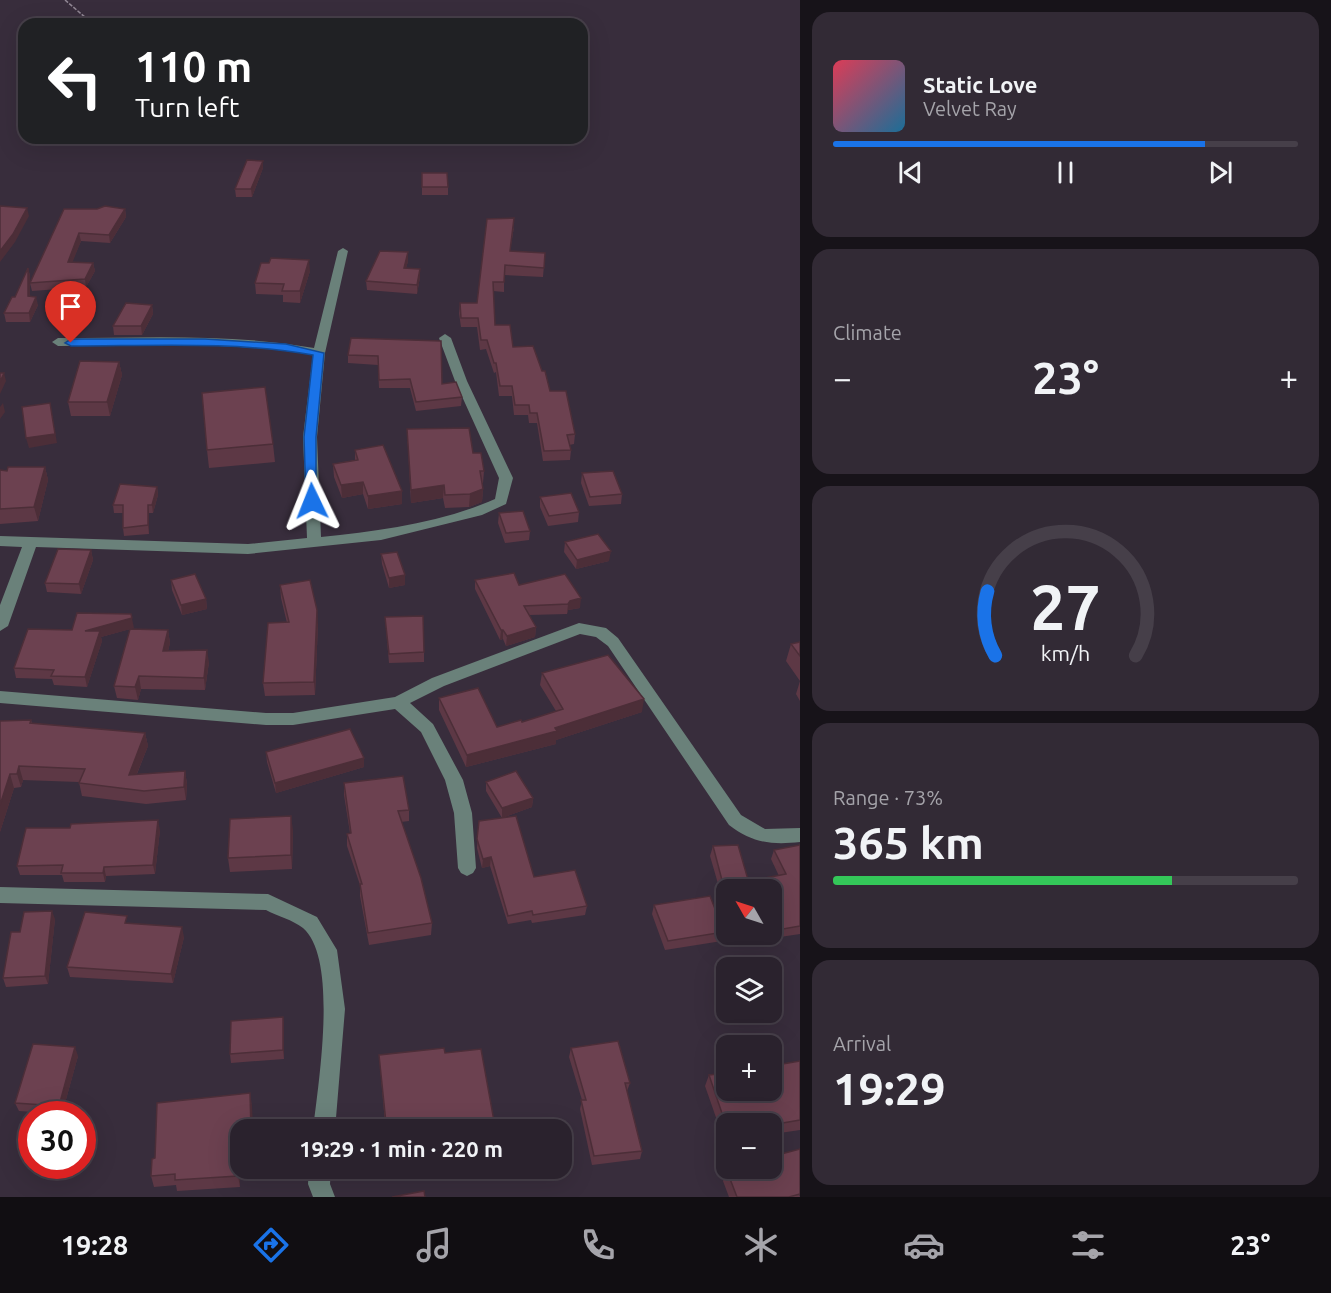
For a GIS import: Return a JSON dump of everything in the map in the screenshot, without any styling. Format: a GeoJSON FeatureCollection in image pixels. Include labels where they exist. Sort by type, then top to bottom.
{"type":"FeatureCollection","features":[{"type":"Feature","properties":{"kind":"street"},"geometry":{"type":"LineString","coordinates":[[314,543],[310,437],[319,353],[343,251]]}},
{"type":"Feature","properties":{"kind":"street"},"geometry":{"type":"LineString","coordinates":[[0,540],[30,543],[248,549],[381,534],[477,512],[501,501],[506,478],[461,381],[445,338]]}},
{"type":"Feature","properties":{"kind":"street"},"geometry":{"type":"LineString","coordinates":[[58,342],[205,342],[286,347],[319,353]]}},
{"type":"Feature","properties":{"kind":"street"},"geometry":{"type":"LineString","coordinates":[[0,626],[30,543]]}},
{"type":"Feature","properties":{"kind":"street"},"geometry":{"type":"LineString","coordinates":[[0,697],[266,719],[293,719],[398,702],[438,682],[579,628],[602,632],[613,642],[735,820],[753,835],[772,838],[800,835]]}},
{"type":"Feature","properties":{"kind":"street"},"geometry":{"type":"LineString","coordinates":[[398,702],[427,728],[454,780],[463,813],[468,868]]}},
{"type":"Feature","properties":{"kind":"street"},"geometry":{"type":"LineString","coordinates":[[0,896],[268,902],[310,923],[327,950],[335,1009],[325,1119]]}},
{"type":"Feature","properties":{"kind":"street"},"geometry":{"type":"LineString","coordinates":[[319,1179],[324,1197]]}},
{"type":"Feature","properties":{"kind":"path"},"geometry":{"type":"LineString","coordinates":[[65,0],[86,18]]}},
{"type":"Feature","properties":{"kind":"building"},"geometry":{"type":"Polygon","coordinates":[[[247,160],[263,161],[251,189],[235,189],[247,160]]]}},
{"type":"Feature","properties":{"kind":"building"},"geometry":{"type":"Polygon","coordinates":[[[422,173],[447,173],[448,187],[422,187],[422,173]]]}},
{"type":"Feature","properties":{"kind":"building"},"geometry":{"type":"Polygon","coordinates":[[[0,206],[27,208],[13,234],[0,251],[0,206]]]}},
{"type":"Feature","properties":{"kind":"building"},"geometry":{"type":"Polygon","coordinates":[[[105,206],[125,209],[109,235],[79,233],[68,262],[93,263],[85,279],[30,283],[64,209],[97,209],[105,206]]]}},
{"type":"Feature","properties":{"kind":"building"},"geometry":{"type":"Polygon","coordinates":[[[514,218],[510,251],[545,253],[544,268],[505,265],[504,282],[493,282],[495,325],[510,325],[513,347],[533,346],[542,371],[545,371],[550,391],[566,391],[575,434],[567,435],[571,450],[544,451],[537,413],[530,413],[529,405],[515,405],[512,386],[500,386],[496,363],[494,363],[487,340],[481,340],[478,318],[461,318],[460,303],[477,303],[487,219],[514,218]]]}},
{"type":"Feature","properties":{"kind":"building"},"geometry":{"type":"Polygon","coordinates":[[[380,251],[408,252],[404,268],[420,269],[417,285],[366,281],[380,251]]]}},
{"type":"Feature","properties":{"kind":"building"},"geometry":{"type":"Polygon","coordinates":[[[271,258],[309,260],[300,291],[282,291],[284,284],[255,283],[261,263],[269,263],[271,258]]]}},
{"type":"Feature","properties":{"kind":"building"},"geometry":{"type":"Polygon","coordinates":[[[28,268],[28,296],[36,297],[29,313],[4,313],[12,297],[15,297],[28,268]]]}},
{"type":"Feature","properties":{"kind":"building"},"geometry":{"type":"Polygon","coordinates":[[[126,303],[152,305],[141,326],[113,326],[126,303]]]}},
{"type":"Feature","properties":{"kind":"building"},"geometry":{"type":"Polygon","coordinates":[[[351,338],[441,341],[442,384],[456,382],[462,397],[416,402],[410,379],[379,380],[378,356],[348,355],[351,338]]]}},
{"type":"Feature","properties":{"kind":"building"},"geometry":{"type":"Polygon","coordinates":[[[80,361],[119,362],[107,402],[68,402],[80,361]]]}},
{"type":"Feature","properties":{"kind":"building"},"geometry":{"type":"Polygon","coordinates":[[[265,387],[273,444],[207,450],[202,393],[265,387]]]}},
{"type":"Feature","properties":{"kind":"building"},"geometry":{"type":"Polygon","coordinates":[[[50,403],[55,434],[26,438],[22,407],[50,403]]]}},
{"type":"Feature","properties":{"kind":"building"},"geometry":{"type":"Polygon","coordinates":[[[469,428],[473,453],[481,453],[484,471],[480,471],[483,489],[470,494],[445,495],[444,485],[411,490],[407,429],[469,428]]]}},
{"type":"Feature","properties":{"kind":"building"},"geometry":{"type":"Polygon","coordinates":[[[383,445],[402,491],[368,496],[363,482],[341,485],[333,464],[358,460],[355,450],[383,445]]]}},
{"type":"Feature","properties":{"kind":"building"},"geometry":{"type":"Polygon","coordinates":[[[8,467],[45,467],[34,507],[0,509],[0,470],[7,471],[8,467]]]}},
{"type":"Feature","properties":{"kind":"building"},"geometry":{"type":"Polygon","coordinates":[[[613,471],[622,494],[590,497],[582,473],[613,471]]]}},
{"type":"Feature","properties":{"kind":"building"},"geometry":{"type":"Polygon","coordinates":[[[120,484],[157,487],[152,505],[148,505],[148,525],[123,528],[123,505],[113,505],[120,484]]]}},
{"type":"Feature","properties":{"kind":"building"},"geometry":{"type":"Polygon","coordinates":[[[571,493],[579,512],[549,516],[540,497],[571,493]]]}},
{"type":"Feature","properties":{"kind":"building"},"geometry":{"type":"Polygon","coordinates":[[[523,511],[530,531],[506,533],[499,513],[523,511]]]}},
{"type":"Feature","properties":{"kind":"building"},"geometry":{"type":"Polygon","coordinates":[[[598,534],[611,551],[577,560],[565,542],[598,534]]]}},
{"type":"Feature","properties":{"kind":"building"},"geometry":{"type":"Polygon","coordinates":[[[58,549],[91,550],[79,584],[45,583],[58,549]]]}},
{"type":"Feature","properties":{"kind":"building"},"geometry":{"type":"Polygon","coordinates":[[[397,552],[405,575],[389,578],[381,554],[397,552]]]}},
{"type":"Feature","properties":{"kind":"building"},"geometry":{"type":"Polygon","coordinates":[[[514,573],[519,585],[565,574],[581,598],[570,601],[568,604],[524,606],[536,627],[507,636],[501,630],[475,580],[514,573]]]}},
{"type":"Feature","properties":{"kind":"building"},"geometry":{"type":"Polygon","coordinates":[[[195,574],[206,599],[181,605],[171,580],[195,574]]]}},
{"type":"Feature","properties":{"kind":"building"},"geometry":{"type":"Polygon","coordinates":[[[310,580],[317,610],[314,682],[263,683],[268,623],[289,622],[280,585],[310,580]]]}},
{"type":"Feature","properties":{"kind":"building"},"geometry":{"type":"Polygon","coordinates":[[[77,613],[131,614],[132,618],[85,631],[100,631],[85,677],[51,676],[54,670],[14,668],[28,629],[72,630],[77,613]]]}},
{"type":"Feature","properties":{"kind":"building"},"geometry":{"type":"Polygon","coordinates":[[[423,616],[424,652],[389,654],[385,617],[423,616]]]}},
{"type":"Feature","properties":{"kind":"building"},"geometry":{"type":"Polygon","coordinates":[[[130,629],[168,630],[163,651],[207,650],[204,678],[139,676],[135,687],[114,686],[130,629]]]}},
{"type":"Feature","properties":{"kind":"building"},"geometry":{"type":"Polygon","coordinates":[[[800,642],[800,656],[791,644],[800,642]]]}},
{"type":"Feature","properties":{"kind":"building"},"geometry":{"type":"Polygon","coordinates":[[[608,655],[644,699],[555,728],[557,731],[467,755],[439,698],[478,688],[497,727],[521,720],[522,722],[563,709],[542,673],[608,655]]]}},
{"type":"Feature","properties":{"kind":"building"},"geometry":{"type":"Polygon","coordinates":[[[31,720],[30,723],[145,733],[129,775],[185,771],[184,787],[144,791],[79,783],[85,769],[19,766],[17,774],[10,774],[0,805],[0,721],[31,720]]]}},
{"type":"Feature","properties":{"kind":"building"},"geometry":{"type":"Polygon","coordinates":[[[350,729],[364,758],[275,783],[266,752],[350,729]]]}},
{"type":"Feature","properties":{"kind":"building"},"geometry":{"type":"Polygon","coordinates":[[[516,771],[533,798],[502,808],[486,782],[516,771]]]}},
{"type":"Feature","properties":{"kind":"building"},"geometry":{"type":"Polygon","coordinates":[[[403,776],[409,810],[398,811],[421,878],[432,923],[368,933],[360,884],[362,884],[347,834],[351,833],[344,783],[403,776]]]}},
{"type":"Feature","properties":{"kind":"building"},"geometry":{"type":"Polygon","coordinates":[[[291,816],[291,855],[228,858],[230,819],[291,816]]]}},
{"type":"Feature","properties":{"kind":"building"},"geometry":{"type":"Polygon","coordinates":[[[516,816],[534,877],[575,870],[587,906],[533,915],[532,911],[508,916],[491,857],[483,859],[477,839],[479,821],[516,816]]]}},
{"type":"Feature","properties":{"kind":"building"},"geometry":{"type":"Polygon","coordinates":[[[158,820],[153,865],[104,867],[103,873],[61,873],[63,865],[17,866],[26,828],[70,828],[71,824],[158,820]]]}},
{"type":"Feature","properties":{"kind":"building"},"geometry":{"type":"Polygon","coordinates":[[[738,845],[748,879],[722,879],[713,846],[738,845]]]}},
{"type":"Feature","properties":{"kind":"building"},"geometry":{"type":"Polygon","coordinates":[[[800,845],[800,926],[783,929],[782,927],[782,879],[760,879],[786,874],[774,850],[800,845]]]}},
{"type":"Feature","properties":{"kind":"building"},"geometry":{"type":"Polygon","coordinates":[[[710,896],[716,911],[716,933],[668,941],[654,905],[710,896]]]}},
{"type":"Feature","properties":{"kind":"building"},"geometry":{"type":"Polygon","coordinates":[[[52,911],[45,976],[3,978],[11,932],[20,932],[24,912],[52,911]]]}},
{"type":"Feature","properties":{"kind":"building"},"geometry":{"type":"Polygon","coordinates":[[[85,912],[127,916],[125,923],[182,927],[171,974],[67,967],[85,912]]]}},
{"type":"Feature","properties":{"kind":"building"},"geometry":{"type":"Polygon","coordinates":[[[283,1017],[283,1050],[230,1054],[231,1021],[283,1017]]]}},
{"type":"Feature","properties":{"kind":"building"},"geometry":{"type":"Polygon","coordinates":[[[618,1041],[630,1083],[625,1083],[642,1151],[594,1156],[581,1100],[586,1100],[571,1048],[618,1041]]]}},
{"type":"Feature","properties":{"kind":"building"},"geometry":{"type":"Polygon","coordinates":[[[33,1044],[75,1047],[60,1101],[18,1101],[18,1103],[15,1103],[33,1044]]]}},
{"type":"Feature","properties":{"kind":"building"},"geometry":{"type":"Polygon","coordinates":[[[444,1048],[445,1053],[481,1049],[494,1119],[386,1119],[379,1055],[444,1048]]]}},
{"type":"Feature","properties":{"kind":"building"},"geometry":{"type":"Polygon","coordinates":[[[800,1061],[800,1120],[782,1123],[782,1113],[722,1113],[718,1101],[782,1101],[782,1064],[800,1061]]]}},
{"type":"Feature","properties":{"kind":"building"},"geometry":{"type":"Polygon","coordinates":[[[716,1074],[716,1096],[709,1075],[716,1074]]]}},
{"type":"Feature","properties":{"kind":"building"},"geometry":{"type":"Polygon","coordinates":[[[250,1093],[251,1119],[230,1119],[230,1177],[175,1180],[175,1174],[151,1176],[152,1159],[155,1158],[157,1103],[250,1093]]]}},
{"type":"Feature","properties":{"kind":"building"},"geometry":{"type":"Polygon","coordinates":[[[800,1149],[800,1194],[789,1197],[737,1197],[730,1179],[782,1179],[782,1154],[800,1149]]]}},
{"type":"Feature","properties":{"kind":"building"},"geometry":{"type":"Polygon","coordinates":[[[424,1191],[425,1197],[392,1197],[424,1191]]]}},
{"type":"Feature","properties":{"kind":"route"},"geometry":{"type":"LineString","coordinates":[[71,343],[205,342],[307,349],[319,353],[310,437],[312,501]]}}]}
